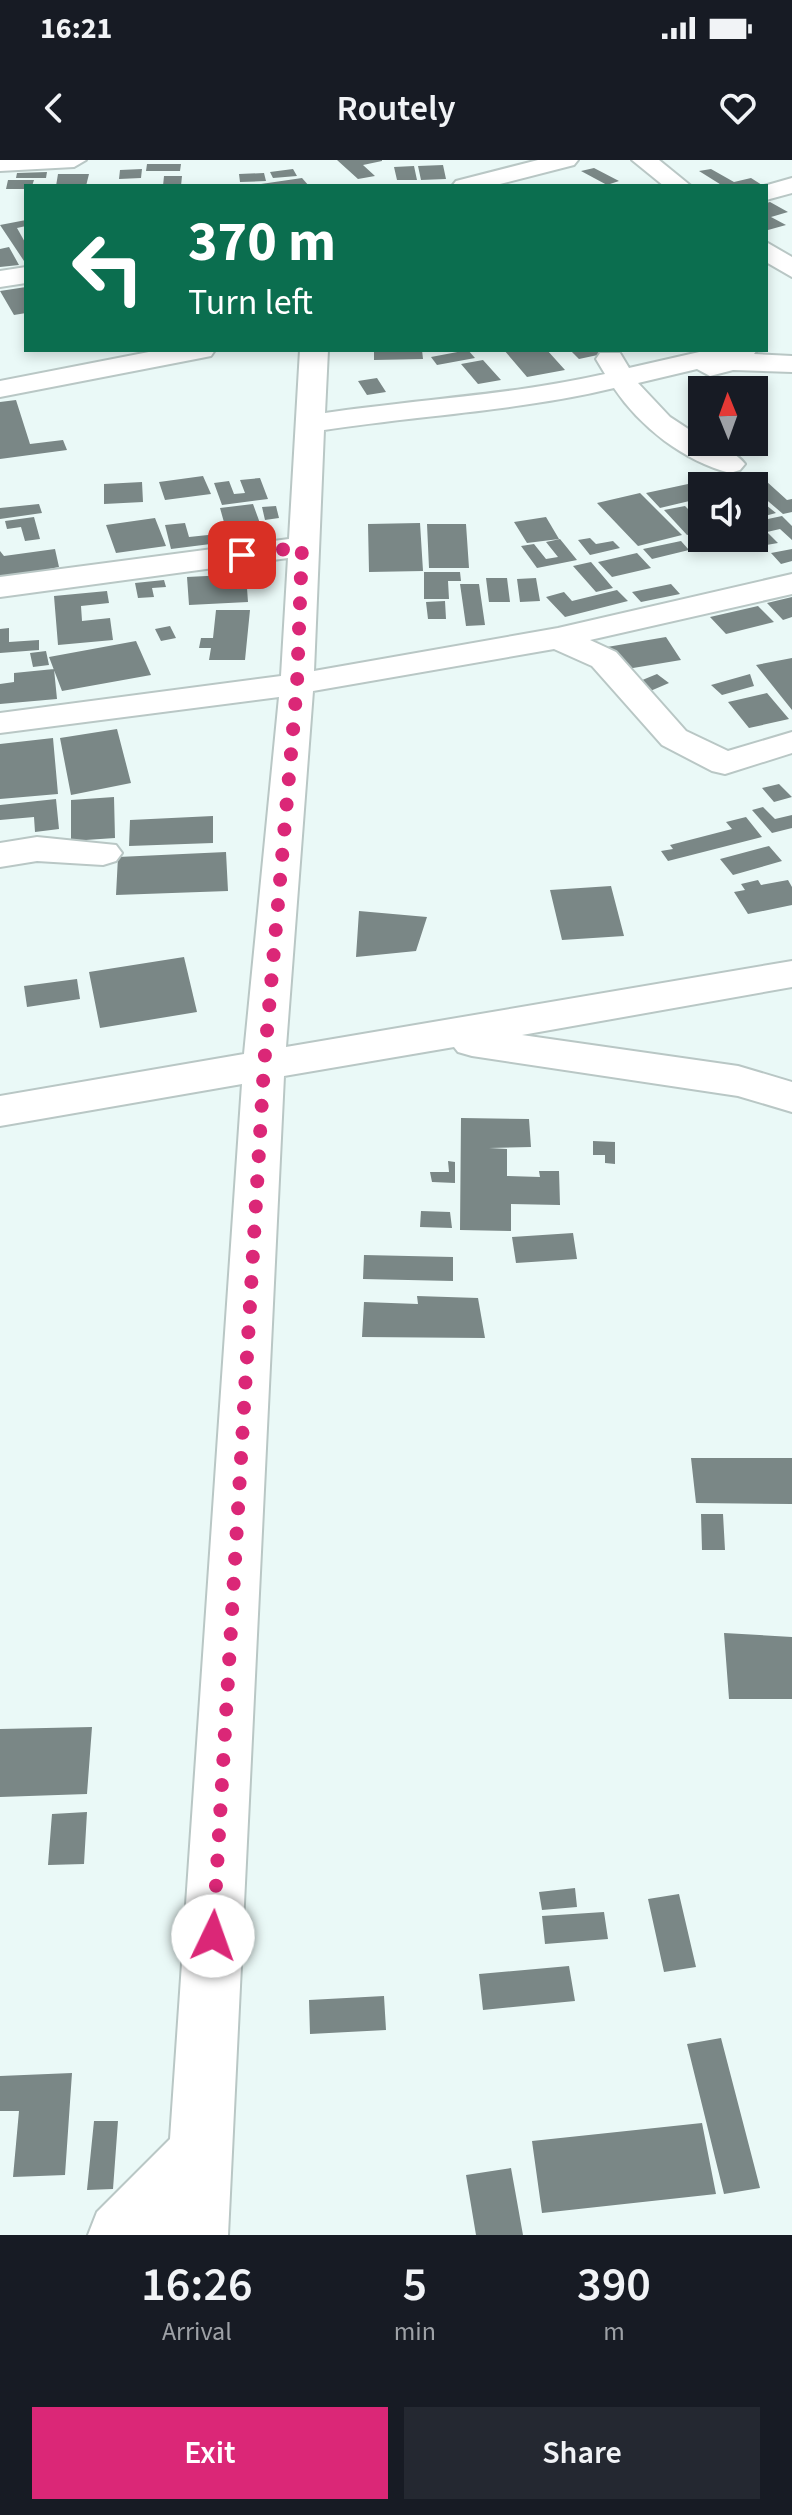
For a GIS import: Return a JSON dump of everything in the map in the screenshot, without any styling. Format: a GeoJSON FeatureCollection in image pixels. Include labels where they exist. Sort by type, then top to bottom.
{"type":"FeatureCollection","features":[{"type":"Feature","properties":{"kind":"street"},"geometry":{"type":"LineString","coordinates":[[0,164],[74,160]]}},
{"type":"Feature","properties":{"kind":"street"},"geometry":{"type":"LineString","coordinates":[[472,184],[566,160]]}},
{"type":"Feature","properties":{"kind":"street"},"geometry":{"type":"LineString","coordinates":[[644,160],[676,184]]}},
{"type":"Feature","properties":{"kind":"street"},"geometry":{"type":"LineString","coordinates":[[768,192],[792,185]]}},
{"type":"Feature","properties":{"kind":"street"},"geometry":{"type":"LineString","coordinates":[[768,251],[792,269]]}},
{"type":"Feature","properties":{"kind":"street"},"geometry":{"type":"LineString","coordinates":[[0,279],[24,275]]}},
{"type":"Feature","properties":{"kind":"street"},"geometry":{"type":"LineString","coordinates":[[768,345],[792,339]]}},
{"type":"Feature","properties":{"kind":"street"},"geometry":{"type":"LineString","coordinates":[[0,389],[191,352]]}},
{"type":"Feature","properties":{"kind":"street"},"geometry":{"type":"LineString","coordinates":[[196,2235],[264,1066],[297,684],[314,352]]}},
{"type":"Feature","properties":{"kind":"street"},"geometry":{"type":"LineString","coordinates":[[310,424],[413,408],[554,394],[735,352]]}},
{"type":"Feature","properties":{"kind":"street"},"geometry":{"type":"LineString","coordinates":[[607,353],[621,380],[661,406],[672,436],[730,464]]}},
{"type":"Feature","properties":{"kind":"street"},"geometry":{"type":"LineString","coordinates":[[554,394],[661,406],[692,377],[716,365],[752,362],[792,364]]}},
{"type":"Feature","properties":{"kind":"street"},"geometry":{"type":"LineString","coordinates":[[0,587],[302,547]]}},
{"type":"Feature","properties":{"kind":"street"},"geometry":{"type":"LineString","coordinates":[[0,723],[297,684],[558,638],[792,584]]}},
{"type":"Feature","properties":{"kind":"street"},"geometry":{"type":"LineString","coordinates":[[558,638],[604,659],[674,738],[725,763],[792,742]]}},
{"type":"Feature","properties":{"kind":"street"},"geometry":{"type":"LineString","coordinates":[[0,855],[37,849],[103,853]]}},
{"type":"Feature","properties":{"kind":"street"},"geometry":{"type":"LineString","coordinates":[[0,1111],[792,974]]}},
{"type":"Feature","properties":{"kind":"street"},"geometry":{"type":"LineString","coordinates":[[434,1036],[738,1081],[792,1097]]}},
{"type":"Feature","properties":{"kind":"street"},"geometry":{"type":"LineString","coordinates":[[120,2235],[201,2153]]}},
{"type":"Feature","properties":{"kind":"building"},"geometry":{"type":"Polygon","coordinates":[[[337,160],[382,161],[363,165],[375,176],[358,179],[337,160]]]}},
{"type":"Feature","properties":{"kind":"building"},"geometry":{"type":"Polygon","coordinates":[[[147,164],[181,164],[180,171],[146,171],[147,164]]]}},
{"type":"Feature","properties":{"kind":"building"},"geometry":{"type":"Polygon","coordinates":[[[443,165],[446,179],[421,180],[418,166],[443,165]]]}},
{"type":"Feature","properties":{"kind":"building"},"geometry":{"type":"Polygon","coordinates":[[[414,166],[417,180],[397,180],[394,167],[414,166]]]}},
{"type":"Feature","properties":{"kind":"building"},"geometry":{"type":"Polygon","coordinates":[[[594,168],[619,181],[605,184],[581,171],[594,168]]]}},
{"type":"Feature","properties":{"kind":"building"},"geometry":{"type":"Polygon","coordinates":[[[142,169],[141,178],[119,179],[120,170],[142,169]]]}},
{"type":"Feature","properties":{"kind":"building"},"geometry":{"type":"Polygon","coordinates":[[[293,169],[297,176],[273,178],[270,172],[293,169]]]}},
{"type":"Feature","properties":{"kind":"building"},"geometry":{"type":"Polygon","coordinates":[[[711,169],[734,182],[751,178],[760,184],[720,184],[699,171],[711,169]]]}},
{"type":"Feature","properties":{"kind":"building"},"geometry":{"type":"Polygon","coordinates":[[[47,172],[46,178],[16,178],[17,173],[47,172]]]}},
{"type":"Feature","properties":{"kind":"building"},"geometry":{"type":"Polygon","coordinates":[[[264,173],[266,181],[240,182],[239,174],[264,173]]]}},
{"type":"Feature","properties":{"kind":"building"},"geometry":{"type":"Polygon","coordinates":[[[58,174],[89,174],[86,184],[56,184],[58,174]]]}},
{"type":"Feature","properties":{"kind":"building"},"geometry":{"type":"Polygon","coordinates":[[[164,176],[182,176],[181,184],[163,184],[164,176]]]}},
{"type":"Feature","properties":{"kind":"building"},"geometry":{"type":"Polygon","coordinates":[[[302,178],[307,184],[261,184],[302,178]]]}},
{"type":"Feature","properties":{"kind":"building"},"geometry":{"type":"Polygon","coordinates":[[[8,180],[34,180],[33,184],[24,184],[24,189],[6,189],[8,180]]]}},
{"type":"Feature","properties":{"kind":"building"},"geometry":{"type":"Polygon","coordinates":[[[768,202],[788,212],[771,217],[786,225],[768,230],[768,202]]]}},
{"type":"Feature","properties":{"kind":"building"},"geometry":{"type":"Polygon","coordinates":[[[24,220],[24,226],[17,228],[24,240],[24,261],[0,225],[24,220]]]}},
{"type":"Feature","properties":{"kind":"building"},"geometry":{"type":"Polygon","coordinates":[[[9,247],[19,265],[0,267],[0,249],[9,247]]]}},
{"type":"Feature","properties":{"kind":"building"},"geometry":{"type":"Polygon","coordinates":[[[24,287],[24,313],[14,315],[0,291],[24,287]]]}},
{"type":"Feature","properties":{"kind":"building"},"geometry":{"type":"Polygon","coordinates":[[[374,352],[422,352],[423,359],[374,360],[374,352]]]}},
{"type":"Feature","properties":{"kind":"building"},"geometry":{"type":"Polygon","coordinates":[[[470,352],[475,358],[437,365],[431,357],[470,352]]]}},
{"type":"Feature","properties":{"kind":"building"},"geometry":{"type":"Polygon","coordinates":[[[506,352],[549,352],[565,370],[527,377],[506,352]]]}},
{"type":"Feature","properties":{"kind":"building"},"geometry":{"type":"Polygon","coordinates":[[[572,352],[607,353],[579,359],[572,352]]]}},
{"type":"Feature","properties":{"kind":"building"},"geometry":{"type":"Polygon","coordinates":[[[483,360],[501,380],[478,384],[461,364],[483,360]]]}},
{"type":"Feature","properties":{"kind":"building"},"geometry":{"type":"Polygon","coordinates":[[[377,378],[386,392],[367,395],[358,381],[377,378]]]}},
{"type":"Feature","properties":{"kind":"building"},"geometry":{"type":"Polygon","coordinates":[[[16,400],[30,444],[63,440],[67,450],[0,459],[0,402],[16,400]]]}},
{"type":"Feature","properties":{"kind":"building"},"geometry":{"type":"Polygon","coordinates":[[[203,476],[211,494],[165,500],[159,482],[203,476]]]}},
{"type":"Feature","properties":{"kind":"building"},"geometry":{"type":"Polygon","coordinates":[[[260,478],[268,499],[222,505],[214,483],[229,481],[234,494],[245,493],[240,480],[260,478]]]}},
{"type":"Feature","properties":{"kind":"building"},"geometry":{"type":"Polygon","coordinates":[[[142,482],[143,502],[104,504],[104,484],[142,482]]]}},
{"type":"Feature","properties":{"kind":"building"},"geometry":{"type":"Polygon","coordinates":[[[768,483],[787,500],[792,499],[792,512],[783,514],[768,501],[768,483]]]}},
{"type":"Feature","properties":{"kind":"building"},"geometry":{"type":"Polygon","coordinates":[[[688,484],[688,501],[660,508],[646,493],[688,484]]]}},
{"type":"Feature","properties":{"kind":"building"},"geometry":{"type":"Polygon","coordinates":[[[640,493],[682,535],[638,546],[597,503],[640,493]]]}},
{"type":"Feature","properties":{"kind":"building"},"geometry":{"type":"Polygon","coordinates":[[[39,504],[42,513],[0,519],[0,508],[39,504]]]}},
{"type":"Feature","properties":{"kind":"building"},"geometry":{"type":"Polygon","coordinates":[[[253,504],[265,537],[171,549],[165,525],[185,523],[189,537],[227,533],[220,508],[253,504]]]}},
{"type":"Feature","properties":{"kind":"building"},"geometry":{"type":"Polygon","coordinates":[[[276,506],[279,518],[265,520],[262,507],[276,506]]]}},
{"type":"Feature","properties":{"kind":"building"},"geometry":{"type":"Polygon","coordinates":[[[685,506],[688,509],[688,535],[687,535],[664,510],[685,506]]]}},
{"type":"Feature","properties":{"kind":"building"},"geometry":{"type":"Polygon","coordinates":[[[782,516],[792,526],[792,540],[780,529],[768,532],[768,519],[782,516]]]}},
{"type":"Feature","properties":{"kind":"building"},"geometry":{"type":"Polygon","coordinates":[[[34,517],[40,539],[25,541],[21,527],[7,529],[5,521],[34,517]]]}},
{"type":"Feature","properties":{"kind":"building"},"geometry":{"type":"Polygon","coordinates":[[[546,517],[559,539],[527,543],[514,522],[546,517]]]}},
{"type":"Feature","properties":{"kind":"building"},"geometry":{"type":"Polygon","coordinates":[[[155,518],[166,546],[116,553],[106,525],[155,518]]]}},
{"type":"Feature","properties":{"kind":"building"},"geometry":{"type":"Polygon","coordinates":[[[420,523],[423,571],[369,572],[368,524],[420,523]]]}},
{"type":"Feature","properties":{"kind":"building"},"geometry":{"type":"Polygon","coordinates":[[[427,524],[466,524],[469,568],[429,568],[427,524]]]}},
{"type":"Feature","properties":{"kind":"building"},"geometry":{"type":"Polygon","coordinates":[[[768,533],[778,543],[768,545],[768,533]]]}},
{"type":"Feature","properties":{"kind":"building"},"geometry":{"type":"Polygon","coordinates":[[[590,538],[596,544],[613,541],[620,548],[590,555],[578,540],[590,538]]]}},
{"type":"Feature","properties":{"kind":"building"},"geometry":{"type":"Polygon","coordinates":[[[560,539],[577,560],[537,568],[521,546],[534,544],[546,559],[558,557],[546,542],[560,539]]]}},
{"type":"Feature","properties":{"kind":"building"},"geometry":{"type":"Polygon","coordinates":[[[681,541],[688,550],[652,559],[643,549],[681,541]]]}},
{"type":"Feature","properties":{"kind":"building"},"geometry":{"type":"Polygon","coordinates":[[[55,549],[59,567],[0,579],[0,551],[4,556],[55,549]]]}},
{"type":"Feature","properties":{"kind":"building"},"geometry":{"type":"Polygon","coordinates":[[[792,549],[792,561],[781,564],[771,553],[792,549]]]}},
{"type":"Feature","properties":{"kind":"building"},"geometry":{"type":"Polygon","coordinates":[[[637,553],[651,568],[612,577],[598,562],[637,553]]]}},
{"type":"Feature","properties":{"kind":"building"},"geometry":{"type":"Polygon","coordinates":[[[591,562],[613,588],[596,592],[573,566],[591,562]]]}},
{"type":"Feature","properties":{"kind":"building"},"geometry":{"type":"Polygon","coordinates":[[[424,572],[460,572],[461,581],[448,581],[449,599],[424,599],[424,572]]]}},
{"type":"Feature","properties":{"kind":"building"},"geometry":{"type":"Polygon","coordinates":[[[246,574],[248,602],[189,605],[187,577],[246,574]]]}},
{"type":"Feature","properties":{"kind":"building"},"geometry":{"type":"Polygon","coordinates":[[[486,578],[507,578],[510,602],[489,602],[486,578]]]}},
{"type":"Feature","properties":{"kind":"building"},"geometry":{"type":"Polygon","coordinates":[[[536,578],[540,601],[520,602],[517,579],[536,578]]]}},
{"type":"Feature","properties":{"kind":"building"},"geometry":{"type":"Polygon","coordinates":[[[164,580],[166,587],[152,588],[154,597],[138,598],[135,583],[164,580]]]}},
{"type":"Feature","properties":{"kind":"building"},"geometry":{"type":"Polygon","coordinates":[[[460,584],[479,584],[485,625],[466,626],[460,584]]]}},
{"type":"Feature","properties":{"kind":"building"},"geometry":{"type":"Polygon","coordinates":[[[671,584],[680,594],[641,602],[632,592],[671,584]]]}},
{"type":"Feature","properties":{"kind":"building"},"geometry":{"type":"Polygon","coordinates":[[[617,590],[628,601],[565,617],[546,597],[564,592],[572,601],[617,590]]]}},
{"type":"Feature","properties":{"kind":"building"},"geometry":{"type":"Polygon","coordinates":[[[107,591],[109,603],[81,606],[82,621],[110,618],[113,640],[58,645],[54,596],[107,591]]]}},
{"type":"Feature","properties":{"kind":"building"},"geometry":{"type":"Polygon","coordinates":[[[792,597],[792,617],[783,620],[767,603],[792,597]]]}},
{"type":"Feature","properties":{"kind":"building"},"geometry":{"type":"Polygon","coordinates":[[[445,601],[446,619],[428,619],[426,602],[445,601]]]}},
{"type":"Feature","properties":{"kind":"building"},"geometry":{"type":"Polygon","coordinates":[[[758,606],[774,622],[726,634],[710,617],[758,606]]]}},
{"type":"Feature","properties":{"kind":"building"},"geometry":{"type":"Polygon","coordinates":[[[216,610],[250,610],[245,660],[209,660],[211,648],[199,648],[201,638],[213,638],[216,610]]]}},
{"type":"Feature","properties":{"kind":"building"},"geometry":{"type":"Polygon","coordinates":[[[170,626],[176,638],[161,641],[155,629],[170,626]]]}},
{"type":"Feature","properties":{"kind":"building"},"geometry":{"type":"Polygon","coordinates":[[[9,628],[9,642],[39,640],[39,650],[0,653],[0,629],[9,628]]]}},
{"type":"Feature","properties":{"kind":"building"},"geometry":{"type":"Polygon","coordinates":[[[666,637],[681,660],[621,670],[607,647],[666,637]]]}},
{"type":"Feature","properties":{"kind":"building"},"geometry":{"type":"Polygon","coordinates":[[[136,641],[151,675],[62,691],[49,657],[136,641]]]}},
{"type":"Feature","properties":{"kind":"building"},"geometry":{"type":"Polygon","coordinates":[[[46,651],[49,665],[33,667],[30,653],[46,651]]]}},
{"type":"Feature","properties":{"kind":"building"},"geometry":{"type":"Polygon","coordinates":[[[792,658],[792,710],[756,665],[792,658]]]}},
{"type":"Feature","properties":{"kind":"building"},"geometry":{"type":"Polygon","coordinates":[[[54,669],[57,699],[0,704],[0,684],[14,682],[14,673],[54,669]]]}},
{"type":"Feature","properties":{"kind":"building"},"geometry":{"type":"Polygon","coordinates":[[[657,674],[669,683],[641,695],[635,683],[657,674]]]}},
{"type":"Feature","properties":{"kind":"building"},"geometry":{"type":"Polygon","coordinates":[[[750,674],[754,686],[722,695],[711,685],[750,674]]]}},
{"type":"Feature","properties":{"kind":"building"},"geometry":{"type":"Polygon","coordinates":[[[767,693],[789,719],[749,728],[728,702],[767,693]]]}},
{"type":"Feature","properties":{"kind":"building"},"geometry":{"type":"Polygon","coordinates":[[[117,729],[131,783],[71,795],[60,738],[117,729]]]}},
{"type":"Feature","properties":{"kind":"building"},"geometry":{"type":"Polygon","coordinates":[[[53,738],[58,794],[0,799],[0,744],[53,738]]]}},
{"type":"Feature","properties":{"kind":"building"},"geometry":{"type":"Polygon","coordinates":[[[779,784],[792,797],[774,802],[762,788],[779,784]]]}},
{"type":"Feature","properties":{"kind":"building"},"geometry":{"type":"Polygon","coordinates":[[[114,797],[115,838],[71,841],[71,800],[114,797]]]}},
{"type":"Feature","properties":{"kind":"building"},"geometry":{"type":"Polygon","coordinates":[[[56,799],[59,829],[35,832],[34,817],[0,820],[0,805],[56,799]]]}},
{"type":"Feature","properties":{"kind":"building"},"geometry":{"type":"Polygon","coordinates":[[[763,807],[775,819],[792,815],[792,828],[772,833],[752,810],[763,807]]]}},
{"type":"Feature","properties":{"kind":"building"},"geometry":{"type":"Polygon","coordinates":[[[213,816],[213,843],[129,846],[130,820],[213,816]]]}},
{"type":"Feature","properties":{"kind":"building"},"geometry":{"type":"Polygon","coordinates":[[[746,817],[762,837],[668,861],[661,851],[673,849],[670,845],[732,829],[726,822],[746,817]]]}},
{"type":"Feature","properties":{"kind":"building"},"geometry":{"type":"Polygon","coordinates":[[[769,846],[782,861],[733,875],[720,859],[769,846]]]}},
{"type":"Feature","properties":{"kind":"building"},"geometry":{"type":"Polygon","coordinates":[[[226,852],[228,891],[116,895],[118,857],[226,852]]]}},
{"type":"Feature","properties":{"kind":"building"},"geometry":{"type":"Polygon","coordinates":[[[758,880],[761,885],[788,880],[792,887],[792,905],[748,914],[734,892],[745,890],[741,884],[758,880]]]}},
{"type":"Feature","properties":{"kind":"building"},"geometry":{"type":"Polygon","coordinates":[[[611,886],[624,936],[562,940],[550,890],[611,886]]]}},
{"type":"Feature","properties":{"kind":"building"},"geometry":{"type":"Polygon","coordinates":[[[359,911],[427,917],[416,951],[356,957],[359,911]]]}},
{"type":"Feature","properties":{"kind":"building"},"geometry":{"type":"Polygon","coordinates":[[[184,957],[197,1012],[100,1028],[89,972],[184,957]]]}},
{"type":"Feature","properties":{"kind":"building"},"geometry":{"type":"Polygon","coordinates":[[[77,979],[80,999],[27,1007],[24,986],[77,979]]]}},
{"type":"Feature","properties":{"kind":"building"},"geometry":{"type":"Polygon","coordinates":[[[461,1118],[529,1119],[531,1147],[489,1148],[507,1149],[507,1176],[540,1177],[539,1171],[559,1171],[560,1205],[511,1204],[511,1231],[460,1230],[461,1118]]]}},
{"type":"Feature","properties":{"kind":"building"},"geometry":{"type":"Polygon","coordinates":[[[593,1141],[615,1142],[615,1164],[605,1163],[605,1155],[593,1155],[593,1141]]]}},
{"type":"Feature","properties":{"kind":"building"},"geometry":{"type":"Polygon","coordinates":[[[448,1161],[455,1162],[455,1183],[432,1182],[430,1172],[449,1172],[448,1161]]]}},
{"type":"Feature","properties":{"kind":"building"},"geometry":{"type":"Polygon","coordinates":[[[421,1211],[450,1212],[452,1228],[420,1227],[421,1211]]]}},
{"type":"Feature","properties":{"kind":"building"},"geometry":{"type":"Polygon","coordinates":[[[573,1233],[577,1259],[516,1263],[512,1237],[573,1233]]]}},
{"type":"Feature","properties":{"kind":"building"},"geometry":{"type":"Polygon","coordinates":[[[364,1255],[453,1257],[453,1281],[363,1279],[364,1255]]]}},
{"type":"Feature","properties":{"kind":"building"},"geometry":{"type":"Polygon","coordinates":[[[417,1296],[478,1298],[485,1338],[362,1337],[364,1302],[418,1304],[417,1296]]]}},
{"type":"Feature","properties":{"kind":"building"},"geometry":{"type":"Polygon","coordinates":[[[691,1458],[792,1458],[792,1504],[696,1503],[691,1458]]]}},
{"type":"Feature","properties":{"kind":"building"},"geometry":{"type":"Polygon","coordinates":[[[701,1514],[723,1514],[725,1550],[702,1550],[701,1514]]]}},
{"type":"Feature","properties":{"kind":"building"},"geometry":{"type":"Polygon","coordinates":[[[724,1633],[792,1637],[792,1699],[729,1699],[724,1633]]]}},
{"type":"Feature","properties":{"kind":"building"},"geometry":{"type":"Polygon","coordinates":[[[92,1727],[87,1794],[0,1797],[0,1729],[92,1727]]]}},
{"type":"Feature","properties":{"kind":"building"},"geometry":{"type":"Polygon","coordinates":[[[87,1812],[84,1864],[48,1865],[52,1814],[87,1812]]]}},
{"type":"Feature","properties":{"kind":"building"},"geometry":{"type":"Polygon","coordinates":[[[575,1888],[577,1907],[542,1910],[539,1892],[575,1888]]]}},
{"type":"Feature","properties":{"kind":"building"},"geometry":{"type":"Polygon","coordinates":[[[679,1894],[696,1967],[664,1972],[648,1899],[679,1894]]]}},
{"type":"Feature","properties":{"kind":"building"},"geometry":{"type":"Polygon","coordinates":[[[604,1912],[608,1939],[545,1944],[542,1916],[604,1912]]]}},
{"type":"Feature","properties":{"kind":"building"},"geometry":{"type":"Polygon","coordinates":[[[569,1966],[575,2001],[483,2010],[479,1974],[569,1966]]]}},
{"type":"Feature","properties":{"kind":"building"},"geometry":{"type":"Polygon","coordinates":[[[384,1996],[386,2030],[310,2034],[309,2000],[384,1996]]]}},
{"type":"Feature","properties":{"kind":"building"},"geometry":{"type":"Polygon","coordinates":[[[721,2038],[760,2188],[724,2194],[687,2044],[721,2038]]]}},
{"type":"Feature","properties":{"kind":"building"},"geometry":{"type":"Polygon","coordinates":[[[72,2073],[65,2175],[13,2177],[19,2111],[0,2111],[0,2076],[72,2073]]]}},
{"type":"Feature","properties":{"kind":"building"},"geometry":{"type":"Polygon","coordinates":[[[94,2121],[118,2121],[113,2189],[87,2190],[94,2121]]]}},
{"type":"Feature","properties":{"kind":"building"},"geometry":{"type":"Polygon","coordinates":[[[702,2123],[716,2194],[542,2213],[532,2141],[702,2123]]]}},
{"type":"Feature","properties":{"kind":"building"},"geometry":{"type":"Polygon","coordinates":[[[511,2168],[523,2235],[476,2235],[466,2175],[511,2168]]]}},
{"type":"Feature","properties":{"kind":"route"},"geometry":{"type":"LineString","coordinates":[[213,1936],[264,1066],[297,684],[302,547],[242,555]]}}]}
